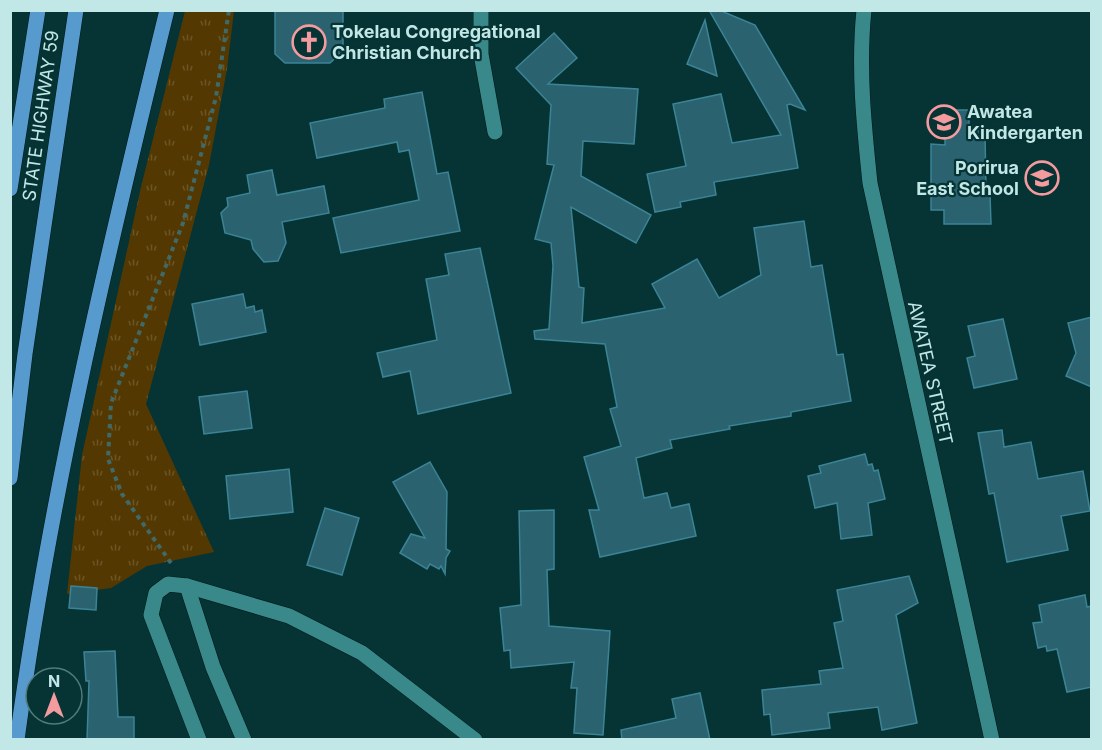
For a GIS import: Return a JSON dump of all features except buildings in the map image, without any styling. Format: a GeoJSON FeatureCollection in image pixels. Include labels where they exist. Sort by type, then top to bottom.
{"type":"FeatureCollection","features":[{"type":"Feature","properties":{"kind":"main road","name":"STATE HIGHWAY 59"},"geometry":{"type":"LineString","coordinates":[[10,189],[38,10]]}},
{"type":"Feature","properties":{"kind":"main road","name":"STATE HIGHWAY 59"},"geometry":{"type":"LineString","coordinates":[[10,478],[25,354],[76,10]]}},
{"type":"Feature","properties":{"kind":"main road"},"geometry":{"type":"LineString","coordinates":[[17,740],[32,624],[54,513],[123,191],[167,10]]}},
{"type":"Feature","properties":{"kind":"street"},"geometry":{"type":"LineString","coordinates":[[481,10],[481,54],[495,132]]}},
{"type":"Feature","properties":{"kind":"street","name":"AWATEA STREET"},"geometry":{"type":"LineString","coordinates":[[864,10],[861,37],[863,120],[870,183],[992,740]]}},
{"type":"Feature","properties":{"kind":"street"},"geometry":{"type":"LineString","coordinates":[[199,740],[151,615],[156,593],[168,584],[187,586],[289,616],[362,654],[475,740]]}},
{"type":"Feature","properties":{"kind":"street"},"geometry":{"type":"LineString","coordinates":[[187,586],[213,667],[244,740]]}},
{"type":"Feature","properties":{"kind":"path"},"geometry":{"type":"LineString","coordinates":[[187,586],[122,494],[108,459],[111,403],[183,223],[216,97],[230,10]]}},
{"type":"Feature","properties":{"kind":"green space"},"geometry":{"type":"Polygon","coordinates":[[[185,11],[234,11],[227,69],[209,165],[146,404],[214,552],[147,566],[111,588],[67,594],[82,455],[141,187],[185,11]]]}},
{"type":"Feature","properties":{"kind":"place","name":"Tokelau Congregational Christian Church"},"geometry":{"type":"Point","coordinates":[309,42]}},
{"type":"Feature","properties":{"kind":"place","name":"Awatea Kindergarten"},"geometry":{"type":"Point","coordinates":[944,122]}},
{"type":"Feature","properties":{"kind":"place","name":"Porirua East School"},"geometry":{"type":"Point","coordinates":[1042,178]}}]}
